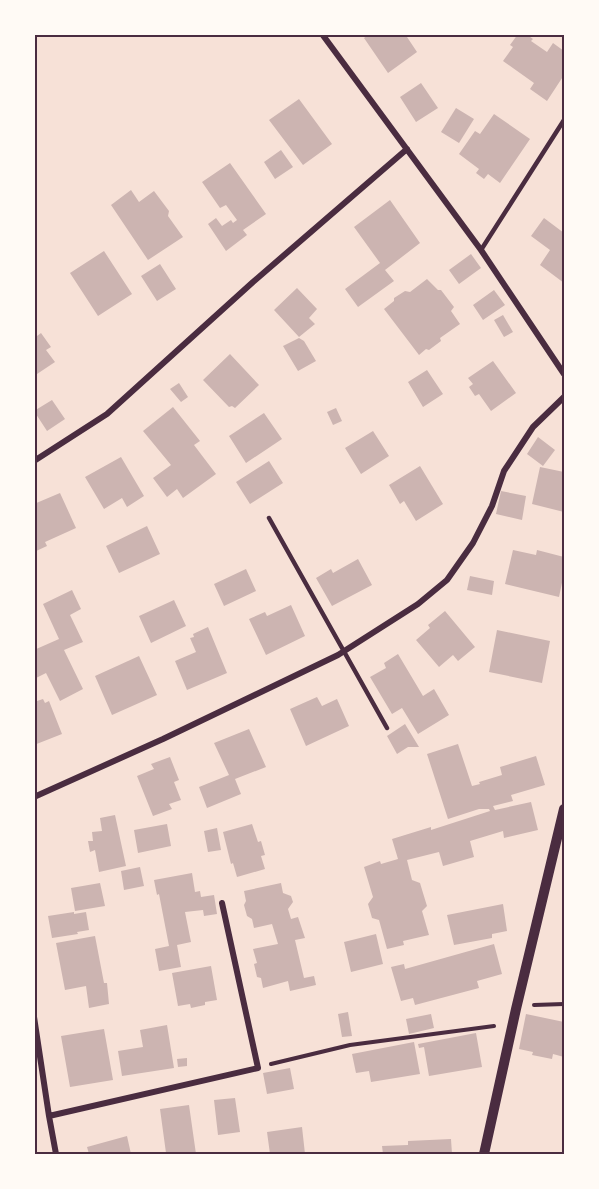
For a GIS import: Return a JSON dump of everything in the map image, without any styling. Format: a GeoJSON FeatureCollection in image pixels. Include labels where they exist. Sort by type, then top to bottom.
{"type":"FeatureCollection","features":[{"type":"Feature","properties":{"kind":"street"},"geometry":{"type":"LineString","coordinates":[[322,34],[481,250],[564,374]]}},
{"type":"Feature","properties":{"kind":"street"},"geometry":{"type":"LineString","coordinates":[[34,461],[107,414],[254,282],[407,150]]}},
{"type":"Feature","properties":{"kind":"street"},"geometry":{"type":"LineString","coordinates":[[34,797],[163,739],[344,651],[418,604],[447,580],[472,543],[492,506],[504,471],[533,426],[564,397]]}},
{"type":"Feature","properties":{"kind":"street"},"geometry":{"type":"LineString","coordinates":[[484,1155],[564,809]]}},
{"type":"Feature","properties":{"kind":"street"},"geometry":{"type":"LineString","coordinates":[[49,1116],[258,1068],[222,903]]}},
{"type":"Feature","properties":{"kind":"street"},"geometry":{"type":"LineString","coordinates":[[34,1017],[56,1155]]}},
{"type":"Feature","properties":{"kind":"lane"},"geometry":{"type":"LineString","coordinates":[[481,250],[564,120]]}},
{"type":"Feature","properties":{"kind":"lane"},"geometry":{"type":"LineString","coordinates":[[269,518],[387,728]]}},
{"type":"Feature","properties":{"kind":"path"},"geometry":{"type":"LineString","coordinates":[[516,1009],[536,1005],[564,1004]]}},
{"type":"Feature","properties":{"kind":"path"},"geometry":{"type":"LineString","coordinates":[[258,1068],[350,1045],[513,1023]]}},
{"type":"Feature","properties":{"kind":"building"},"geometry":{"type":"Polygon","coordinates":[[[369,34],[405,34],[417,52],[388,73],[364,38],[369,34]]]}},
{"type":"Feature","properties":{"kind":"building"},"geometry":{"type":"Polygon","coordinates":[[[518,34],[526,34],[533,39],[531,41],[547,52],[553,43],[564,51],[564,75],[547,101],[530,89],[534,83],[503,61],[513,47],[510,45],[518,34]]]}},
{"type":"Feature","properties":{"kind":"building"},"geometry":{"type":"Polygon","coordinates":[[[421,83],[438,108],[416,122],[400,97],[421,83]]]}},
{"type":"Feature","properties":{"kind":"building"},"geometry":{"type":"Polygon","coordinates":[[[299,99],[332,144],[303,165],[269,120],[299,99]]]}},
{"type":"Feature","properties":{"kind":"building"},"geometry":{"type":"Polygon","coordinates":[[[456,108],[474,119],[459,143],[441,132],[456,108]]]}},
{"type":"Feature","properties":{"kind":"building"},"geometry":{"type":"Polygon","coordinates":[[[494,114],[530,139],[500,183],[488,174],[484,179],[476,173],[479,169],[459,154],[475,131],[480,134],[494,114]]]}},
{"type":"Feature","properties":{"kind":"building"},"geometry":{"type":"Polygon","coordinates":[[[281,150],[293,167],[275,179],[264,162],[281,150]]]}},
{"type":"Feature","properties":{"kind":"building"},"geometry":{"type":"Polygon","coordinates":[[[230,163],[266,214],[243,230],[247,235],[226,251],[208,224],[216,218],[222,226],[231,220],[233,223],[237,220],[226,205],[220,208],[202,182],[230,163]]]}},
{"type":"Feature","properties":{"kind":"building"},"geometry":{"type":"Polygon","coordinates":[[[131,190],[139,202],[154,191],[169,211],[168,216],[183,237],[148,260],[111,205],[131,190]]]}},
{"type":"Feature","properties":{"kind":"building"},"geometry":{"type":"Polygon","coordinates":[[[390,200],[420,243],[385,270],[394,281],[358,307],[345,289],[380,263],[354,227],[390,200]]]}},
{"type":"Feature","properties":{"kind":"building"},"geometry":{"type":"Polygon","coordinates":[[[544,218],[564,233],[564,283],[540,265],[550,250],[531,236],[544,218]]]}},
{"type":"Feature","properties":{"kind":"building"},"geometry":{"type":"Polygon","coordinates":[[[104,251],[132,294],[98,316],[70,273],[104,251]]]}},
{"type":"Feature","properties":{"kind":"building"},"geometry":{"type":"Polygon","coordinates":[[[471,254],[481,268],[459,284],[449,270],[471,254]]]}},
{"type":"Feature","properties":{"kind":"building"},"geometry":{"type":"Polygon","coordinates":[[[160,264],[176,289],[157,301],[141,276],[160,264]]]}},
{"type":"Feature","properties":{"kind":"building"},"geometry":{"type":"Polygon","coordinates":[[[427,279],[438,290],[441,290],[454,307],[451,311],[460,324],[440,338],[441,341],[419,355],[384,309],[394,301],[394,298],[405,291],[410,292],[427,279]]]}},
{"type":"Feature","properties":{"kind":"building"},"geometry":{"type":"Polygon","coordinates":[[[297,288],[317,309],[309,318],[315,324],[299,337],[274,310],[297,288]]]}},
{"type":"Feature","properties":{"kind":"building"},"geometry":{"type":"Polygon","coordinates":[[[494,290],[505,305],[483,320],[473,305],[494,290]]]}},
{"type":"Feature","properties":{"kind":"building"},"geometry":{"type":"Polygon","coordinates":[[[503,315],[513,332],[504,337],[494,320],[503,315]]]}},
{"type":"Feature","properties":{"kind":"building"},"geometry":{"type":"Polygon","coordinates":[[[34,332],[37,336],[41,333],[51,347],[46,350],[55,362],[34,376],[34,332]]]}},
{"type":"Feature","properties":{"kind":"building"},"geometry":{"type":"Polygon","coordinates":[[[299,338],[304,341],[316,361],[298,371],[283,346],[299,338]]]}},
{"type":"Feature","properties":{"kind":"building"},"geometry":{"type":"Polygon","coordinates":[[[230,354],[259,385],[235,408],[229,407],[203,380],[230,354]]]}},
{"type":"Feature","properties":{"kind":"building"},"geometry":{"type":"Polygon","coordinates":[[[493,361],[516,393],[491,411],[479,394],[475,396],[469,387],[473,384],[468,378],[493,361]]]}},
{"type":"Feature","properties":{"kind":"building"},"geometry":{"type":"Polygon","coordinates":[[[427,370],[443,394],[423,407],[408,382],[427,370]]]}},
{"type":"Feature","properties":{"kind":"building"},"geometry":{"type":"Polygon","coordinates":[[[179,383],[188,397],[181,402],[170,389],[179,383]]]}},
{"type":"Feature","properties":{"kind":"building"},"geometry":{"type":"Polygon","coordinates":[[[52,400],[65,419],[47,431],[34,411],[52,400]]]}},
{"type":"Feature","properties":{"kind":"building"},"geometry":{"type":"Polygon","coordinates":[[[173,407],[200,441],[194,445],[216,474],[183,498],[177,489],[167,497],[153,478],[171,465],[143,431],[173,407]]]}},
{"type":"Feature","properties":{"kind":"building"},"geometry":{"type":"Polygon","coordinates":[[[336,408],[342,421],[333,425],[327,412],[336,408]]]}},
{"type":"Feature","properties":{"kind":"building"},"geometry":{"type":"Polygon","coordinates":[[[264,413],[282,439],[246,463],[229,436],[264,413]]]}},
{"type":"Feature","properties":{"kind":"building"},"geometry":{"type":"Polygon","coordinates":[[[373,431],[389,456],[361,474],[345,448],[373,431]]]}},
{"type":"Feature","properties":{"kind":"building"},"geometry":{"type":"Polygon","coordinates":[[[538,437],[555,450],[543,466],[527,454],[538,437]]]}},
{"type":"Feature","properties":{"kind":"building"},"geometry":{"type":"Polygon","coordinates":[[[121,457],[144,496],[127,507],[122,498],[104,509],[85,477],[121,457]]]}},
{"type":"Feature","properties":{"kind":"building"},"geometry":{"type":"Polygon","coordinates":[[[269,461],[283,483],[250,504],[236,482],[269,461]]]}},
{"type":"Feature","properties":{"kind":"building"},"geometry":{"type":"Polygon","coordinates":[[[420,466],[443,504],[416,521],[404,501],[400,504],[389,485],[420,466]]]}},
{"type":"Feature","properties":{"kind":"building"},"geometry":{"type":"Polygon","coordinates":[[[540,467],[564,472],[564,512],[532,504],[540,467]]]}},
{"type":"Feature","properties":{"kind":"building"},"geometry":{"type":"Polygon","coordinates":[[[501,491],[526,496],[522,520],[496,514],[501,491]]]}},
{"type":"Feature","properties":{"kind":"building"},"geometry":{"type":"Polygon","coordinates":[[[60,493],[76,528],[45,542],[47,546],[34,552],[34,504],[60,493]]]}},
{"type":"Feature","properties":{"kind":"building"},"geometry":{"type":"Polygon","coordinates":[[[147,526],[160,554],[119,573],[106,546],[147,526]]]}},
{"type":"Feature","properties":{"kind":"building"},"geometry":{"type":"Polygon","coordinates":[[[513,550],[536,555],[537,550],[564,557],[564,573],[559,597],[505,584],[513,550]]]}},
{"type":"Feature","properties":{"kind":"building"},"geometry":{"type":"Polygon","coordinates":[[[358,559],[372,585],[332,606],[316,578],[331,569],[333,573],[358,559]]]}},
{"type":"Feature","properties":{"kind":"building"},"geometry":{"type":"Polygon","coordinates":[[[246,569],[256,591],[224,606],[214,584],[246,569]]]}},
{"type":"Feature","properties":{"kind":"building"},"geometry":{"type":"Polygon","coordinates":[[[470,576],[494,581],[492,595],[467,590],[470,576]]]}},
{"type":"Feature","properties":{"kind":"building"},"geometry":{"type":"Polygon","coordinates":[[[72,590],[81,609],[70,615],[83,642],[64,650],[83,689],[60,701],[46,673],[34,679],[34,650],[59,639],[43,604],[72,590]]]}},
{"type":"Feature","properties":{"kind":"building"},"geometry":{"type":"Polygon","coordinates":[[[174,600],[186,626],[151,643],[139,616],[174,600]]]}},
{"type":"Feature","properties":{"kind":"building"},"geometry":{"type":"Polygon","coordinates":[[[291,605],[305,636],[266,655],[249,619],[265,612],[267,616],[291,605]]]}},
{"type":"Feature","properties":{"kind":"building"},"geometry":{"type":"Polygon","coordinates":[[[445,611],[475,647],[458,661],[453,655],[439,667],[416,640],[430,628],[428,625],[445,611]]]}},
{"type":"Feature","properties":{"kind":"building"},"geometry":{"type":"Polygon","coordinates":[[[208,627],[227,673],[187,690],[175,661],[196,652],[190,638],[194,637],[193,634],[208,627]]]}},
{"type":"Feature","properties":{"kind":"building"},"geometry":{"type":"Polygon","coordinates":[[[497,630],[550,641],[542,683],[489,672],[497,630]]]}},
{"type":"Feature","properties":{"kind":"building"},"geometry":{"type":"Polygon","coordinates":[[[398,654],[423,696],[434,689],[449,715],[418,734],[402,708],[392,714],[370,677],[386,668],[384,663],[398,654]]]}},
{"type":"Feature","properties":{"kind":"building"},"geometry":{"type":"Polygon","coordinates":[[[139,656],[157,695],[112,715],[95,676],[139,656]]]}},
{"type":"Feature","properties":{"kind":"building"},"geometry":{"type":"Polygon","coordinates":[[[317,697],[322,706],[337,699],[349,726],[306,746],[290,709],[317,697]]]}},
{"type":"Feature","properties":{"kind":"building"},"geometry":{"type":"Polygon","coordinates":[[[43,699],[45,703],[49,701],[62,734],[34,745],[34,702],[43,699]]]}},
{"type":"Feature","properties":{"kind":"building"},"geometry":{"type":"Polygon","coordinates":[[[405,724],[419,747],[408,747],[397,754],[387,736],[405,724]]]}},
{"type":"Feature","properties":{"kind":"building"},"geometry":{"type":"Polygon","coordinates":[[[249,729],[266,767],[235,779],[241,794],[207,808],[199,787],[229,775],[214,743],[249,729]]]}},
{"type":"Feature","properties":{"kind":"building"},"geometry":{"type":"Polygon","coordinates":[[[458,744],[472,786],[502,775],[500,767],[536,756],[545,785],[511,795],[513,801],[493,806],[495,810],[531,802],[538,830],[504,838],[503,831],[470,841],[474,857],[443,866],[439,852],[407,860],[412,880],[420,883],[427,906],[422,911],[429,935],[403,941],[404,945],[387,949],[379,920],[372,918],[368,904],[373,897],[364,867],[380,861],[381,864],[398,859],[392,839],[431,827],[431,830],[490,811],[479,809],[448,819],[427,754],[458,744]]]}},
{"type":"Feature","properties":{"kind":"building"},"geometry":{"type":"Polygon","coordinates":[[[170,757],[179,780],[174,782],[181,800],[169,804],[172,809],[153,816],[137,776],[154,769],[151,764],[170,757]]]}},
{"type":"Feature","properties":{"kind":"building"},"geometry":{"type":"Polygon","coordinates":[[[115,815],[126,866],[99,872],[95,850],[90,852],[88,841],[93,841],[92,832],[102,831],[100,818],[115,815]]]}},
{"type":"Feature","properties":{"kind":"building"},"geometry":{"type":"Polygon","coordinates":[[[167,824],[171,846],[138,853],[134,830],[167,824]]]}},
{"type":"Feature","properties":{"kind":"building"},"geometry":{"type":"Polygon","coordinates":[[[252,824],[258,842],[261,841],[265,855],[261,856],[265,869],[237,877],[233,863],[231,864],[223,832],[252,824]]]}},
{"type":"Feature","properties":{"kind":"building"},"geometry":{"type":"Polygon","coordinates":[[[217,828],[221,850],[208,852],[204,831],[217,828]]]}},
{"type":"Feature","properties":{"kind":"building"},"geometry":{"type":"Polygon","coordinates":[[[140,867],[144,886],[124,890],[121,871],[140,867]]]}},
{"type":"Feature","properties":{"kind":"building"},"geometry":{"type":"Polygon","coordinates":[[[192,873],[195,892],[200,891],[201,897],[214,895],[217,914],[204,916],[203,910],[185,912],[191,942],[177,945],[181,967],[159,971],[155,949],[169,946],[154,880],[192,873]]]}},
{"type":"Feature","properties":{"kind":"building"},"geometry":{"type":"Polygon","coordinates":[[[100,883],[105,906],[75,911],[71,888],[100,883]]]}},
{"type":"Feature","properties":{"kind":"building"},"geometry":{"type":"Polygon","coordinates":[[[281,883],[283,893],[291,896],[293,902],[288,909],[291,919],[298,917],[305,938],[295,940],[304,978],[314,976],[316,985],[290,991],[288,981],[263,988],[261,978],[257,977],[254,964],[257,963],[253,949],[278,944],[272,924],[254,928],[244,905],[246,901],[244,891],[281,883]]]}},
{"type":"Feature","properties":{"kind":"building"},"geometry":{"type":"Polygon","coordinates":[[[503,904],[507,931],[492,934],[492,938],[454,945],[447,915],[503,904]]]}},
{"type":"Feature","properties":{"kind":"building"},"geometry":{"type":"Polygon","coordinates":[[[74,912],[74,914],[86,912],[89,930],[52,938],[48,916],[74,912]]]}},
{"type":"Feature","properties":{"kind":"building"},"geometry":{"type":"Polygon","coordinates":[[[376,934],[383,964],[351,972],[344,942],[376,934]]]}},
{"type":"Feature","properties":{"kind":"building"},"geometry":{"type":"Polygon","coordinates":[[[95,936],[104,983],[107,983],[109,1004],[89,1008],[86,986],[65,990],[56,943],[95,936]]]}},
{"type":"Feature","properties":{"kind":"building"},"geometry":{"type":"Polygon","coordinates":[[[494,944],[502,974],[477,981],[479,988],[415,1005],[413,998],[401,1001],[391,967],[404,964],[405,969],[494,944]]]}},
{"type":"Feature","properties":{"kind":"building"},"geometry":{"type":"Polygon","coordinates":[[[211,966],[217,1000],[191,1008],[190,1004],[178,1006],[172,973],[211,966]]]}},
{"type":"Feature","properties":{"kind":"building"},"geometry":{"type":"Polygon","coordinates":[[[348,1012],[352,1036],[342,1037],[338,1014],[348,1012]]]}},
{"type":"Feature","properties":{"kind":"building"},"geometry":{"type":"Polygon","coordinates":[[[431,1014],[434,1028],[409,1034],[406,1019],[431,1014]]]}},
{"type":"Feature","properties":{"kind":"building"},"geometry":{"type":"Polygon","coordinates":[[[526,1014],[564,1022],[564,1057],[553,1054],[552,1059],[532,1055],[533,1052],[519,1049],[526,1014]]]}},
{"type":"Feature","properties":{"kind":"building"},"geometry":{"type":"Polygon","coordinates":[[[167,1025],[174,1068],[122,1076],[118,1051],[143,1047],[140,1030],[167,1025]]]}},
{"type":"Feature","properties":{"kind":"building"},"geometry":{"type":"Polygon","coordinates":[[[104,1029],[113,1080],[70,1087],[61,1036],[104,1029]]]}},
{"type":"Feature","properties":{"kind":"building"},"geometry":{"type":"Polygon","coordinates":[[[476,1033],[482,1067],[429,1076],[424,1047],[419,1048],[418,1044],[476,1033]]]}},
{"type":"Feature","properties":{"kind":"building"},"geometry":{"type":"Polygon","coordinates":[[[414,1042],[420,1074],[371,1082],[369,1071],[356,1073],[352,1054],[414,1042]]]}},
{"type":"Feature","properties":{"kind":"building"},"geometry":{"type":"Polygon","coordinates":[[[187,1058],[187,1066],[178,1067],[177,1059],[187,1058]]]}},
{"type":"Feature","properties":{"kind":"building"},"geometry":{"type":"Polygon","coordinates":[[[290,1068],[294,1089],[267,1094],[263,1073],[290,1068]]]}},
{"type":"Feature","properties":{"kind":"building"},"geometry":{"type":"Polygon","coordinates":[[[235,1098],[240,1132],[218,1135],[214,1100],[235,1098]]]}},
{"type":"Feature","properties":{"kind":"building"},"geometry":{"type":"Polygon","coordinates":[[[189,1105],[196,1154],[162,1154],[166,1153],[160,1109],[189,1105]]]}},
{"type":"Feature","properties":{"kind":"building"},"geometry":{"type":"Polygon","coordinates":[[[302,1127],[305,1154],[270,1154],[267,1132],[302,1127]]]}},
{"type":"Feature","properties":{"kind":"building"},"geometry":{"type":"Polygon","coordinates":[[[127,1136],[131,1154],[89,1154],[87,1147],[127,1136]]]}},
{"type":"Feature","properties":{"kind":"building"},"geometry":{"type":"Polygon","coordinates":[[[451,1139],[452,1154],[383,1154],[382,1146],[408,1145],[408,1141],[451,1139]]]}}]}
